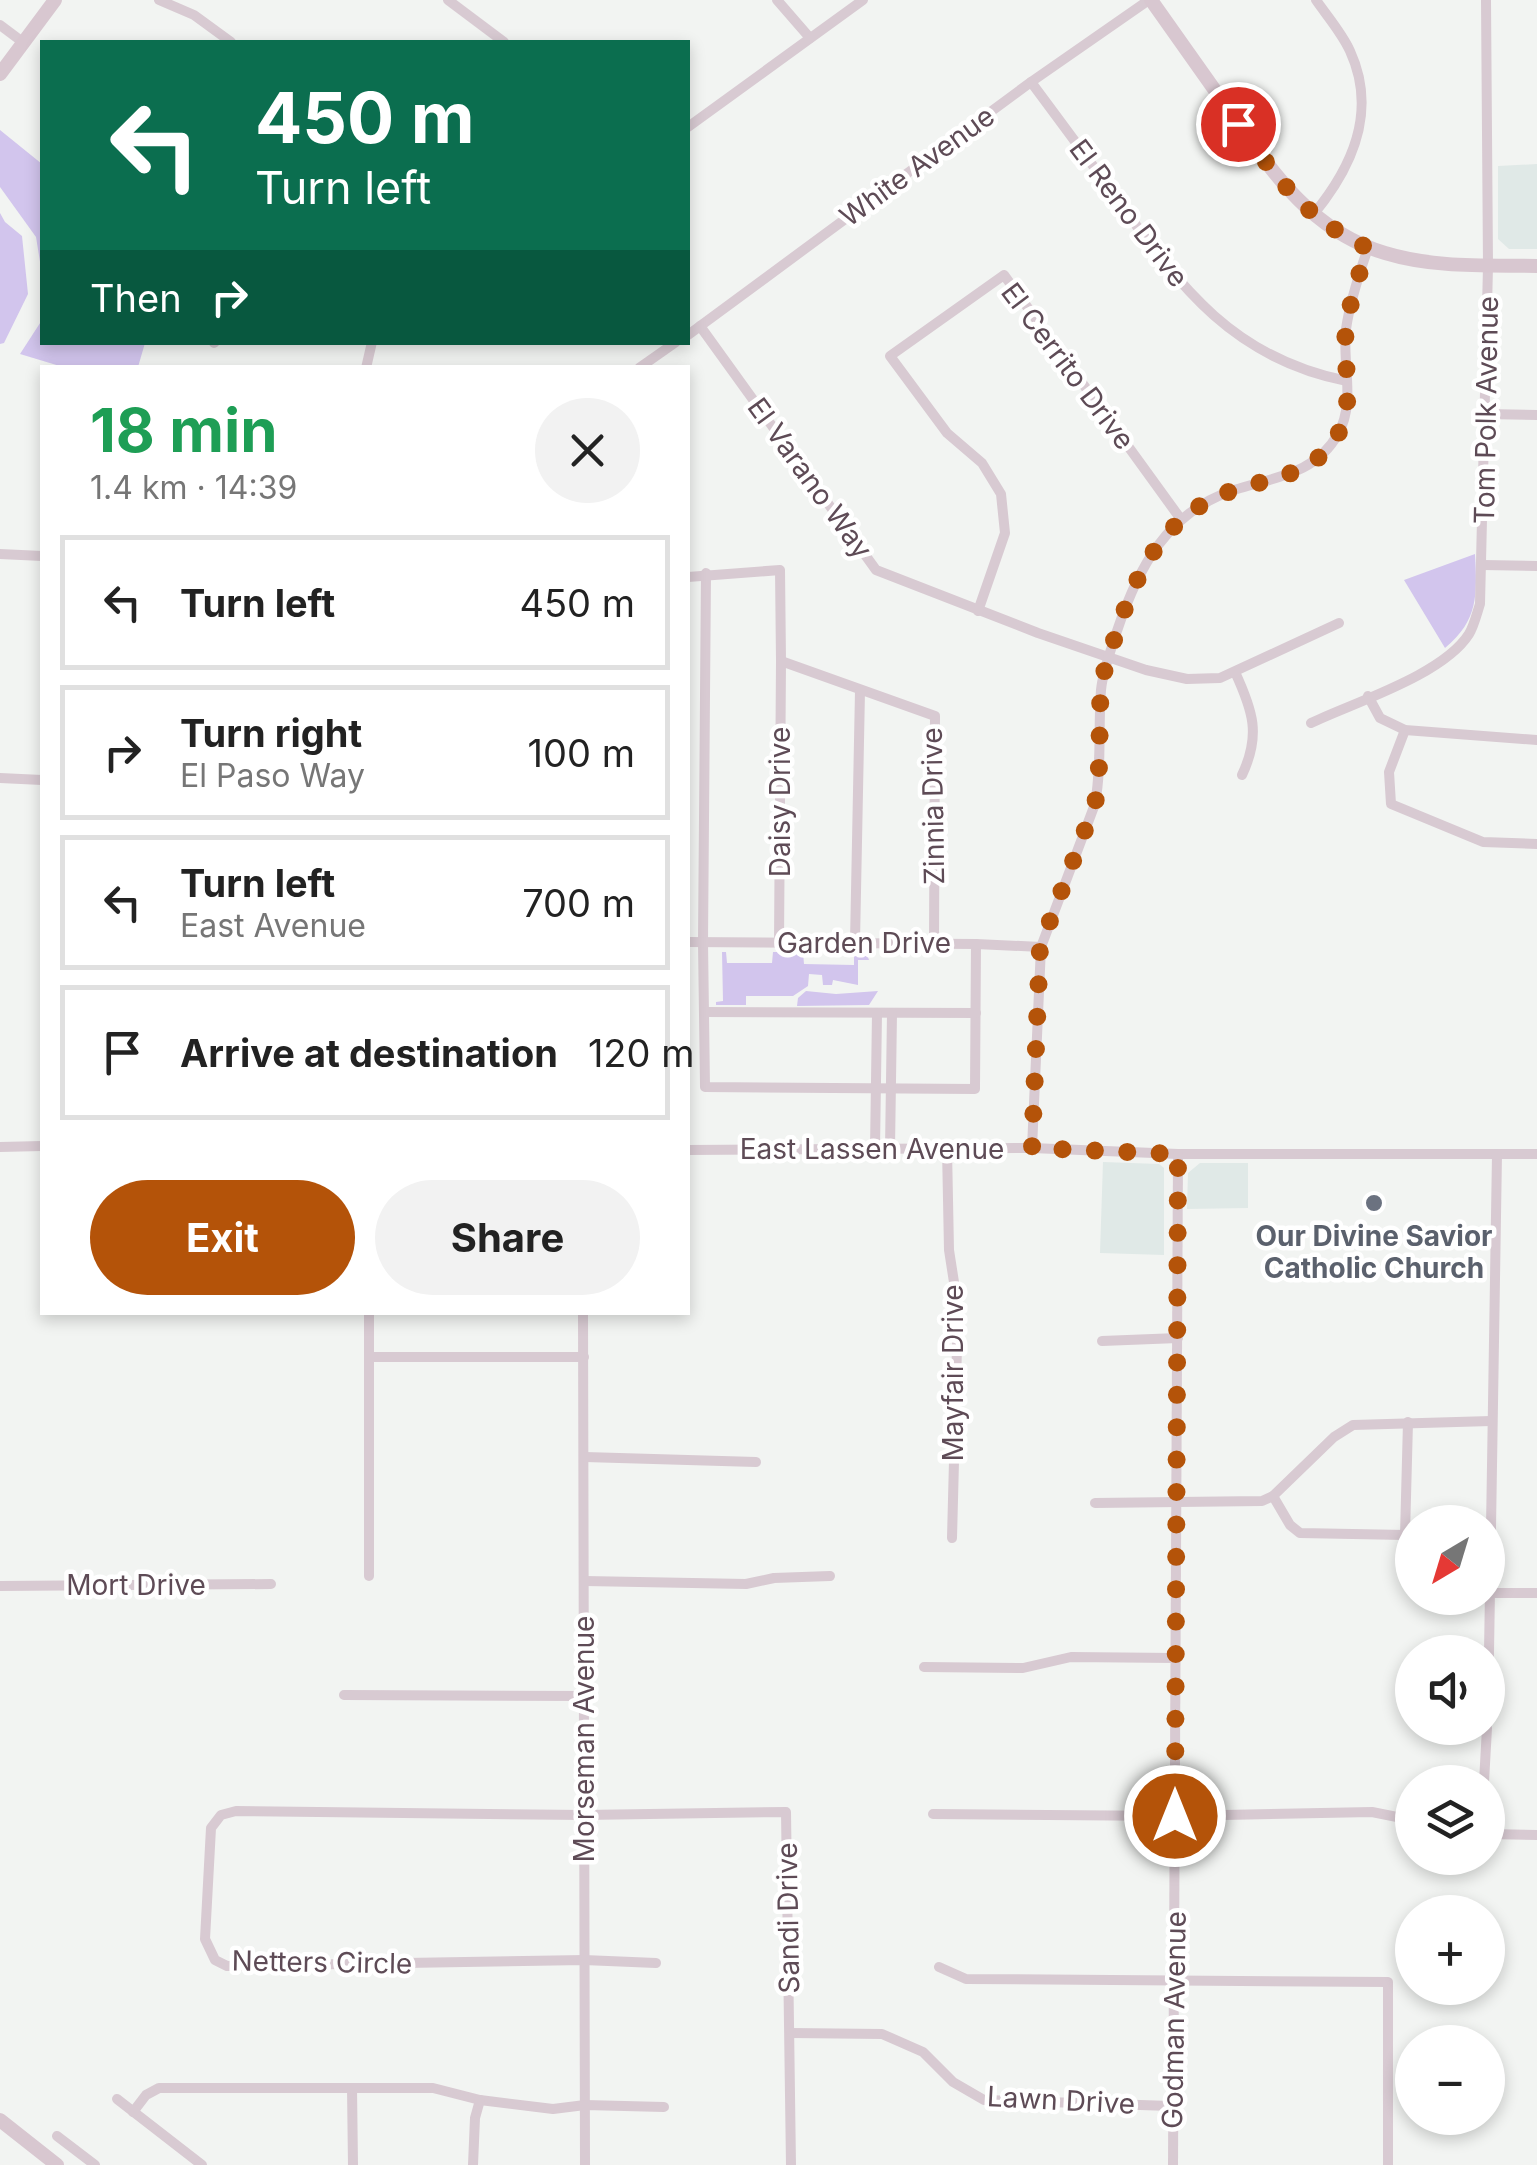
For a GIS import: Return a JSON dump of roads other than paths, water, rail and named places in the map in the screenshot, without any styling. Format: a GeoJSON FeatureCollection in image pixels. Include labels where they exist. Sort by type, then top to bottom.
{"type":"FeatureCollection","features":[{"type":"Feature","properties":{"kind":"main road"},"geometry":{"type":"LineString","coordinates":[[0,74],[56,0]]}},
{"type":"Feature","properties":{"kind":"main road"},"geometry":{"type":"LineString","coordinates":[[1150,0],[1272,170],[1325,225],[1368,248],[1424,262],[1537,266]]}},
{"type":"Feature","properties":{"kind":"main road"},"geometry":{"type":"LineString","coordinates":[[0,2120],[57,2165]]}},
{"type":"Feature","properties":{"kind":"street"},"geometry":{"type":"LineString","coordinates":[[159,0],[194,15],[228,40]]}},
{"type":"Feature","properties":{"kind":"street"},"geometry":{"type":"LineString","coordinates":[[448,0],[501,40]]}},
{"type":"Feature","properties":{"kind":"street"},"geometry":{"type":"LineString","coordinates":[[777,0],[810,38]]}},
{"type":"Feature","properties":{"kind":"street"},"geometry":{"type":"LineString","coordinates":[[690,125],[863,0]]}},
{"type":"Feature","properties":{"kind":"street","name":"White Avenue"},"geometry":{"type":"LineString","coordinates":[[690,334],[1031,82],[1150,0]]}},
{"type":"Feature","properties":{"kind":"street"},"geometry":{"type":"LineString","coordinates":[[1313,215],[1353,155],[1362,104],[1360,82],[1348,47],[1316,0]]}},
{"type":"Feature","properties":{"kind":"street","name":"Tom Polk Avenue"},"geometry":{"type":"LineString","coordinates":[[1311,723],[1414,678],[1445,660],[1469,634],[1480,604],[1484,565],[1488,266],[1486,0]]}},
{"type":"Feature","properties":{"kind":"street"},"geometry":{"type":"LineString","coordinates":[[0,25],[24,42]]}},
{"type":"Feature","properties":{"kind":"street","name":"El Reno Drive"},"geometry":{"type":"LineString","coordinates":[[1031,82],[1153,251],[1207,311],[1265,354],[1310,374],[1347,381]]}},
{"type":"Feature","properties":{"kind":"street"},"geometry":{"type":"LineString","coordinates":[[1032,1148],[1040,947],[1095,804],[1100,780],[1102,684],[1143,565],[1180,518],[1216,496],[1278,480],[1314,462],[1340,431],[1346,412],[1346,332],[1357,278],[1368,248]]}},
{"type":"Feature","properties":{"kind":"street","name":"El Cerrito Drive"},"geometry":{"type":"LineString","coordinates":[[978,611],[1005,533],[1001,494],[982,463],[947,433],[890,356],[1004,275],[1180,518]]}},
{"type":"Feature","properties":{"kind":"street","name":"El Varano Way"},"geometry":{"type":"LineString","coordinates":[[700,326],[876,570],[978,611],[1146,670],[1187,679],[1206,680],[1235,672],[1339,623]]}},
{"type":"Feature","properties":{"kind":"street"},"geometry":{"type":"LineString","coordinates":[[643,365],[672,345]]}},
{"type":"Feature","properties":{"kind":"street"},"geometry":{"type":"LineString","coordinates":[[1486,414],[1537,415]]}},
{"type":"Feature","properties":{"kind":"street"},"geometry":{"type":"LineString","coordinates":[[0,554],[40,556]]}},
{"type":"Feature","properties":{"kind":"street"},"geometry":{"type":"LineString","coordinates":[[1484,565],[1537,566]]}},
{"type":"Feature","properties":{"kind":"street"},"geometry":{"type":"LineString","coordinates":[[690,577],[780,570],[780,662]]}},
{"type":"Feature","properties":{"kind":"street"},"geometry":{"type":"LineString","coordinates":[[706,573],[702,942],[705,1087],[975,1089],[976,944]]}},
{"type":"Feature","properties":{"kind":"street","name":"Zinnia Drive"},"geometry":{"type":"LineString","coordinates":[[780,662],[935,716],[934,943]]}},
{"type":"Feature","properties":{"kind":"street","name":"Daisy Drive"},"geometry":{"type":"LineString","coordinates":[[779,944],[780,662]]}},
{"type":"Feature","properties":{"kind":"street"},"geometry":{"type":"LineString","coordinates":[[1235,672],[1254,735],[1253,751],[1242,775]]}},
{"type":"Feature","properties":{"kind":"street"},"geometry":{"type":"LineString","coordinates":[[855,942],[860,691]]}},
{"type":"Feature","properties":{"kind":"street"},"geometry":{"type":"LineString","coordinates":[[1368,696],[1380,718],[1405,730],[1537,740]]}},
{"type":"Feature","properties":{"kind":"street"},"geometry":{"type":"LineString","coordinates":[[1405,730],[1388,772],[1391,804],[1483,842],[1537,844]]}},
{"type":"Feature","properties":{"kind":"street"},"geometry":{"type":"LineString","coordinates":[[0,778],[40,780]]}},
{"type":"Feature","properties":{"kind":"street","name":"Garden Drive"},"geometry":{"type":"LineString","coordinates":[[690,942],[1040,947]]}},
{"type":"Feature","properties":{"kind":"street"},"geometry":{"type":"LineString","coordinates":[[706,1012],[976,1012]]}},
{"type":"Feature","properties":{"kind":"street"},"geometry":{"type":"LineString","coordinates":[[875,1149],[877,1012]]}},
{"type":"Feature","properties":{"kind":"street"},"geometry":{"type":"LineString","coordinates":[[890,1149],[892,1012]]}},
{"type":"Feature","properties":{"kind":"street"},"geometry":{"type":"LineString","coordinates":[[0,1146],[40,1146]]}},
{"type":"Feature","properties":{"kind":"street","name":"East Lassen Avenue"},"geometry":{"type":"LineString","coordinates":[[690,1150],[1032,1148],[1178,1154],[1537,1154]]}},
{"type":"Feature","properties":{"kind":"street","name":"Mayfair Drive"},"geometry":{"type":"LineString","coordinates":[[946,1149],[949,1250],[958,1308],[952,1538]]}},
{"type":"Feature","properties":{"kind":"street","name":"Godman Avenue"},"geometry":{"type":"LineString","coordinates":[[1173,2165],[1178,1154]]}},
{"type":"Feature","properties":{"kind":"street"},"geometry":{"type":"LineString","coordinates":[[1491,1505],[1497,1154]]}},
{"type":"Feature","properties":{"kind":"street"},"geometry":{"type":"LineString","coordinates":[[368,1576],[370,1315]]}},
{"type":"Feature","properties":{"kind":"street","name":"Morseman Avenue"},"geometry":{"type":"LineString","coordinates":[[584,1315],[585,2165]]}},
{"type":"Feature","properties":{"kind":"street"},"geometry":{"type":"LineString","coordinates":[[1102,1341],[1178,1338]]}},
{"type":"Feature","properties":{"kind":"street"},"geometry":{"type":"LineString","coordinates":[[372,1357],[584,1357]]}},
{"type":"Feature","properties":{"kind":"street"},"geometry":{"type":"LineString","coordinates":[[1095,1503],[1262,1501],[1273,1496],[1334,1437],[1354,1425],[1491,1421]]}},
{"type":"Feature","properties":{"kind":"street"},"geometry":{"type":"LineString","coordinates":[[1273,1496],[1290,1525],[1300,1533],[1405,1534],[1408,1422]]}},
{"type":"Feature","properties":{"kind":"street"},"geometry":{"type":"LineString","coordinates":[[585,1457],[756,1462]]}},
{"type":"Feature","properties":{"kind":"street"},"geometry":{"type":"LineString","coordinates":[[585,1581],[746,1584],[774,1578],[830,1576]]}},
{"type":"Feature","properties":{"kind":"street","name":"Mort Drive"},"geometry":{"type":"LineString","coordinates":[[0,1586],[272,1584]]}},
{"type":"Feature","properties":{"kind":"street"},"geometry":{"type":"LineString","coordinates":[[1505,1593],[1537,1593]]}},
{"type":"Feature","properties":{"kind":"street"},"geometry":{"type":"LineString","coordinates":[[924,1667],[1023,1668],[1071,1656],[1176,1658]]}},
{"type":"Feature","properties":{"kind":"street"},"geometry":{"type":"LineString","coordinates":[[344,1694],[584,1696]]}},
{"type":"Feature","properties":{"kind":"street","name":"Netters Circle"},"geometry":{"type":"LineString","coordinates":[[584,1815],[228,1812],[215,1820],[209,1836],[206,1939],[215,1960],[240,1967],[584,1960]]}},
{"type":"Feature","properties":{"kind":"street","name":"Sandi Drive"},"geometry":{"type":"LineString","coordinates":[[584,1815],[786,1812],[791,2165]]}},
{"type":"Feature","properties":{"kind":"street"},"geometry":{"type":"LineString","coordinates":[[933,1814],[1175,1816],[1372,1812],[1395,1817]]}},
{"type":"Feature","properties":{"kind":"street"},"geometry":{"type":"LineString","coordinates":[[1505,1834],[1537,1835]]}},
{"type":"Feature","properties":{"kind":"street"},"geometry":{"type":"LineString","coordinates":[[584,1960],[656,1963]]}},
{"type":"Feature","properties":{"kind":"street"},"geometry":{"type":"LineString","coordinates":[[940,1967],[966,1978],[1388,1982],[1388,2165]]}},
{"type":"Feature","properties":{"kind":"street","name":"Lawn Drive"},"geometry":{"type":"LineString","coordinates":[[791,2033],[882,2034],[896,2038],[923,2052],[953,2082],[984,2100],[1171,2106]]}},
{"type":"Feature","properties":{"kind":"street"},"geometry":{"type":"LineString","coordinates":[[133,2112],[146,2095],[159,2088],[433,2088],[480,2100],[553,2109],[585,2105],[664,2107]]}},
{"type":"Feature","properties":{"kind":"street"},"geometry":{"type":"LineString","coordinates":[[352,2088],[353,2165]]}},
{"type":"Feature","properties":{"kind":"street"},"geometry":{"type":"LineString","coordinates":[[118,2100],[202,2165]]}},
{"type":"Feature","properties":{"kind":"street"},"geometry":{"type":"LineString","coordinates":[[472,2165],[480,2100]]}},
{"type":"Feature","properties":{"kind":"street"},"geometry":{"type":"LineString","coordinates":[[56,2136],[95,2165]]}},
{"type":"Feature","properties":{"kind":"place","name":"Our Divine Savior Catholic Church"},"geometry":{"type":"Point","coordinates":[1374,1203]}}]}
